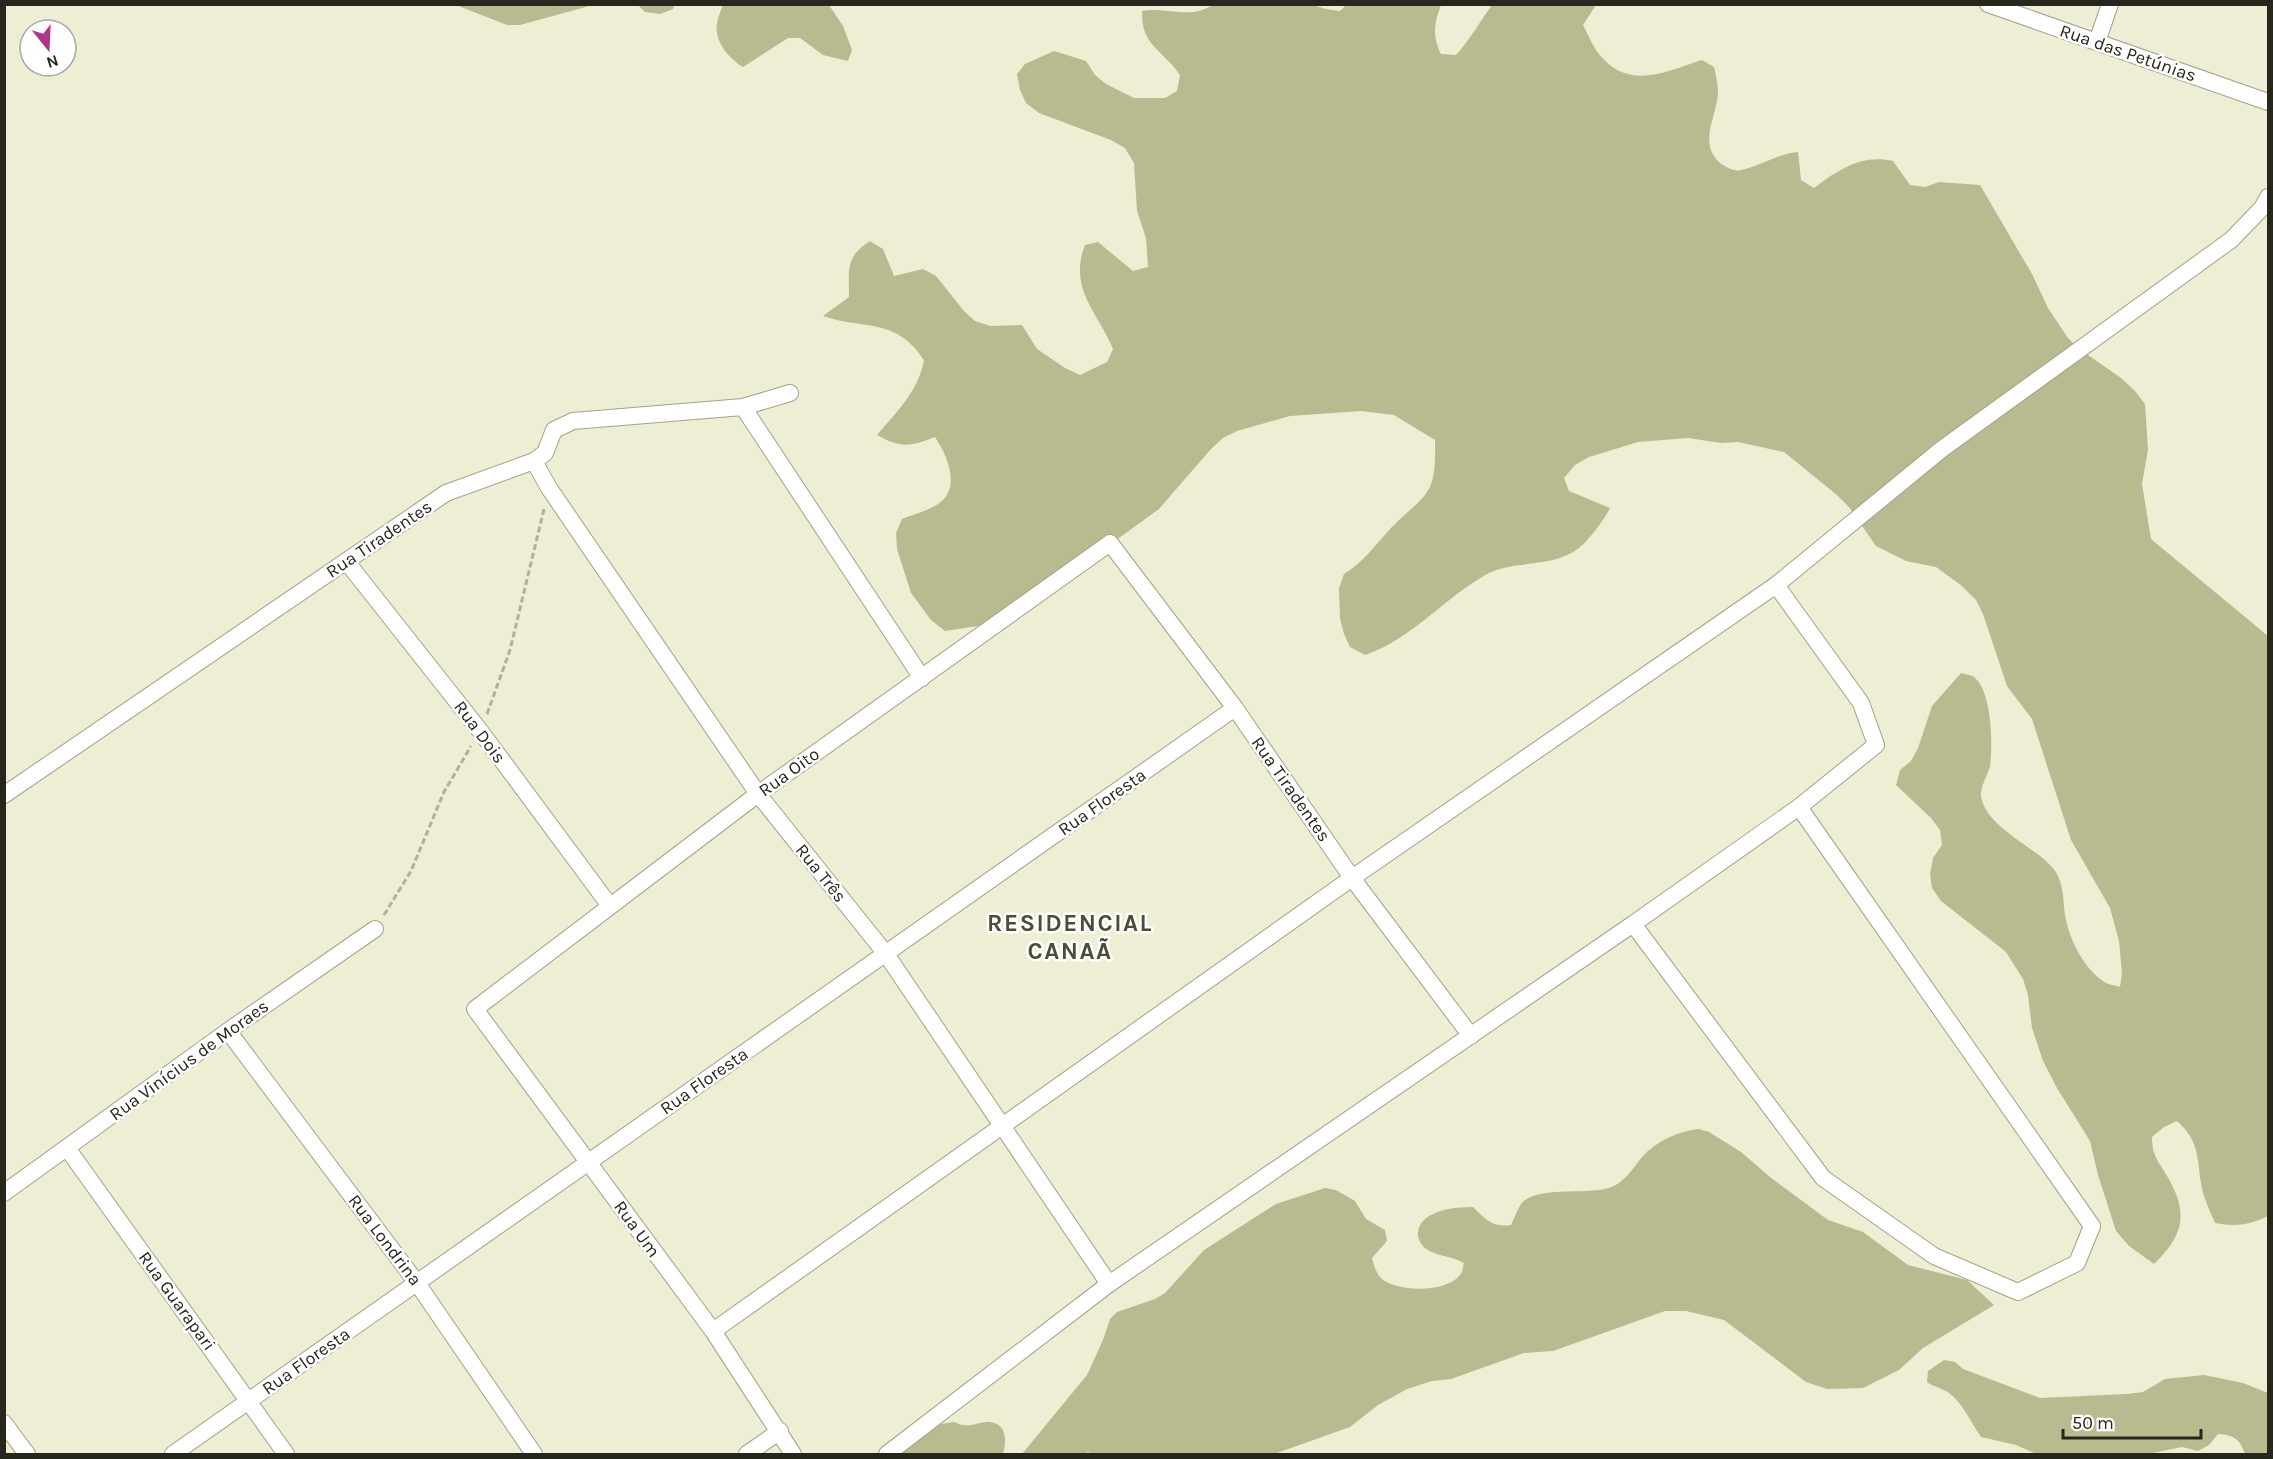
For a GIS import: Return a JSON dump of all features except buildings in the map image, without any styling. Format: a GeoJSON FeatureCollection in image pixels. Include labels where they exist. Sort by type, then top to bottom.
{"type":"FeatureCollection","features":[{"type":"Feature","properties":{"kind":"street","name":"Rua das Petúnias"},"geometry":{"type":"LineString","coordinates":[[1988,4],[2268,102]]}},
{"type":"Feature","properties":{"kind":"street"},"geometry":{"type":"LineString","coordinates":[[2097,42],[2110,4]]}},
{"type":"Feature","properties":{"kind":"street"},"geometry":{"type":"LineString","coordinates":[[712,1331],[1352,878],[1776,585],[1942,449],[2230,240],[2262,208],[2268,197]]}},
{"type":"Feature","properties":{"kind":"street"},"geometry":{"type":"LineString","coordinates":[[534,461],[544,453],[554,430],[573,421],[743,407],[790,393]]}},
{"type":"Feature","properties":{"kind":"street"},"geometry":{"type":"LineString","coordinates":[[743,407],[922,678]]}},
{"type":"Feature","properties":{"kind":"street","name":"Rua Tiradentes"},"geometry":{"type":"LineString","coordinates":[[4,795],[446,493],[534,461]]}},
{"type":"Feature","properties":{"kind":"street","name":"Rua Três"},"geometry":{"type":"LineString","coordinates":[[534,461],[549,489],[758,794],[885,954],[1004,1126],[1109,1284]]}},
{"type":"Feature","properties":{"kind":"street","name":"Rua Tiradentes"},"geometry":{"type":"LineString","coordinates":[[1110,543],[1235,708],[1352,878],[1470,1036]]}},
{"type":"Feature","properties":{"kind":"street","name":"Rua Oito"},"geometry":{"type":"LineString","coordinates":[[475,1009],[758,794],[1110,543]]}},
{"type":"Feature","properties":{"kind":"street","name":"Rua Dois"},"geometry":{"type":"LineString","coordinates":[[346,561],[481,732],[610,906]]}},
{"type":"Feature","properties":{"kind":"street"},"geometry":{"type":"LineString","coordinates":[[887,1455],[1109,1284],[1634,924],[1799,807],[1876,745],[1861,703],[1776,585]]}},
{"type":"Feature","properties":{"kind":"street","name":"Rua Floresta"},"geometry":{"type":"LineString","coordinates":[[173,1455],[1235,708]]}},
{"type":"Feature","properties":{"kind":"street"},"geometry":{"type":"LineString","coordinates":[[1634,924],[1823,1178],[1934,1256],[2018,1292],[2077,1263],[2092,1226],[1799,807]]}},
{"type":"Feature","properties":{"kind":"street","name":"Rua Vinícius de Moraes"},"geometry":{"type":"LineString","coordinates":[[4,1193],[228,1031],[375,929]]}},
{"type":"Feature","properties":{"kind":"street","name":"Rua Um"},"geometry":{"type":"LineString","coordinates":[[475,1009],[712,1331],[794,1455]]}},
{"type":"Feature","properties":{"kind":"street","name":"Rua Londrina"},"geometry":{"type":"LineString","coordinates":[[228,1031],[417,1283],[534,1455]]}},
{"type":"Feature","properties":{"kind":"street","name":"Rua Guarapari"},"geometry":{"type":"LineString","coordinates":[[67,1148],[286,1455]]}},
{"type":"Feature","properties":{"kind":"street"},"geometry":{"type":"LineString","coordinates":[[4,1423],[27,1455]]}},
{"type":"Feature","properties":{"kind":"street"},"geometry":{"type":"LineString","coordinates":[[747,1455],[780,1431]]}},
{"type":"Feature","properties":{"kind":"green space"},"geometry":{"type":"Polygon","coordinates":[[[1214,4],[1313,5],[1340,11],[1346,5],[1441,5],[1436,24],[1436,41],[1441,54],[1456,55],[1492,5],[1596,5],[1583,25],[1599,54],[1610,65],[1622,72],[1648,75],[1702,60],[1714,67],[1718,94],[1710,130],[1710,147],[1720,163],[1727,168],[1741,170],[1798,152],[1801,180],[1814,188],[1851,165],[1882,159],[1893,161],[1910,185],[1925,187],[1939,182],[1980,185],[2032,274],[2048,308],[2068,338],[2078,348],[2121,378],[2145,404],[2148,450],[2142,484],[2151,539],[2268,636],[2268,1216],[2242,1224],[2215,1223],[2201,1185],[2195,1147],[2186,1130],[2177,1121],[2164,1127],[2152,1137],[2154,1153],[2178,1201],[2180,1223],[2172,1243],[2154,1264],[2129,1246],[2116,1231],[2090,1141],[2043,1061],[2032,1028],[2028,995],[2023,979],[2006,952],[1941,901],[1932,888],[1930,874],[1933,858],[1942,845],[1940,830],[1931,818],[1896,785],[1900,770],[1911,761],[1918,748],[1932,706],[1961,673],[1974,677],[1985,694],[1990,719],[1990,766],[1981,792],[1985,808],[1993,819],[2040,856],[2057,874],[2062,889],[2067,924],[2078,952],[2096,975],[2107,983],[2120,987],[2122,973],[2119,941],[2110,908],[2071,840],[2032,719],[2007,686],[1983,614],[1976,600],[1962,586],[1936,567],[1906,561],[1876,546],[1849,507],[1784,452],[1738,442],[1721,443],[1688,438],[1638,442],[1589,457],[1575,465],[1564,478],[1569,491],[1610,508],[1583,545],[1557,559],[1498,569],[1487,574],[1398,639],[1365,655],[1350,647],[1344,634],[1340,619],[1339,588],[1344,574],[1366,556],[1427,492],[1435,464],[1435,440],[1394,415],[1361,411],[1290,416],[1237,431],[1223,438],[1159,509],[1013,615],[978,626],[945,631],[931,620],[911,593],[897,549],[896,533],[902,519],[929,509],[942,501],[951,484],[948,465],[935,437],[905,445],[877,435],[912,391],[924,360],[913,346],[891,331],[823,316],[849,297],[849,272],[852,259],[870,241],[883,249],[894,276],[923,269],[936,276],[975,321],[990,326],[1022,325],[1037,349],[1065,368],[1080,375],[1107,362],[1113,349],[1082,287],[1081,261],[1085,245],[1098,242],[1133,271],[1148,267],[1146,238],[1137,211],[1134,163],[1125,148],[1111,140],[1039,113],[1026,103],[1020,90],[1017,74],[1025,64],[1054,51],[1086,61],[1095,75],[1106,84],[1134,98],[1165,98],[1177,91],[1180,75],[1149,40],[1145,32],[1142,11],[1196,12],[1214,4]]]}},
{"type":"Feature","properties":{"kind":"green space"},"geometry":{"type":"Polygon","coordinates":[[[456,5],[593,5],[520,25],[507,25],[456,5]]]}},
{"type":"Feature","properties":{"kind":"green space"},"geometry":{"type":"Polygon","coordinates":[[[638,5],[674,5],[673,9],[660,14],[645,12],[638,5]]]}},
{"type":"Feature","properties":{"kind":"green space"},"geometry":{"type":"Polygon","coordinates":[[[723,5],[829,5],[843,26],[852,50],[848,61],[823,55],[800,38],[788,38],[743,67],[728,54],[718,37],[717,23],[723,5]]]}},
{"type":"Feature","properties":{"kind":"green space"},"geometry":{"type":"Polygon","coordinates":[[[1699,1129],[1709,1132],[1741,1152],[1770,1177],[1828,1220],[1863,1232],[1908,1265],[1967,1280],[1994,1305],[1923,1348],[1899,1370],[1863,1388],[1827,1389],[1806,1382],[1724,1320],[1686,1311],[1665,1311],[1553,1351],[1524,1353],[1451,1379],[1432,1381],[1407,1389],[1378,1405],[1350,1427],[1274,1454],[1091,1454],[1088,1452],[1084,1454],[1022,1454],[1087,1375],[1110,1319],[1117,1312],[1155,1299],[1165,1293],[1204,1250],[1276,1204],[1325,1188],[1336,1190],[1355,1201],[1366,1219],[1385,1230],[1387,1241],[1372,1258],[1382,1279],[1400,1287],[1424,1289],[1436,1287],[1456,1279],[1462,1272],[1464,1263],[1429,1251],[1421,1243],[1418,1234],[1420,1225],[1432,1214],[1448,1209],[1473,1207],[1494,1224],[1511,1225],[1521,1204],[1529,1198],[1551,1192],[1592,1191],[1614,1186],[1626,1177],[1654,1146],[1676,1135],[1699,1129]]]}},
{"type":"Feature","properties":{"kind":"green space"},"geometry":{"type":"Polygon","coordinates":[[[1944,1360],[1955,1362],[1963,1369],[2040,1398],[2143,1392],[2165,1379],[2204,1375],[2243,1383],[2268,1393],[2268,1454],[2245,1454],[2236,1439],[2218,1434],[2209,1445],[2198,1451],[2182,1447],[2148,1454],[2036,1454],[2016,1445],[1981,1437],[1954,1397],[1927,1382],[1928,1371],[1944,1360]]]}},
{"type":"Feature","properties":{"kind":"green space"},"geometry":{"type":"Polygon","coordinates":[[[954,1422],[961,1425],[987,1422],[998,1425],[1002,1428],[1005,1438],[1003,1454],[875,1454],[927,1426],[954,1422]]]}},
{"type":"Feature","properties":{"kind":"district","name":"RESIDENCIAL CANAÃ"},"geometry":{"type":"Point","coordinates":[1070,937]}}]}
